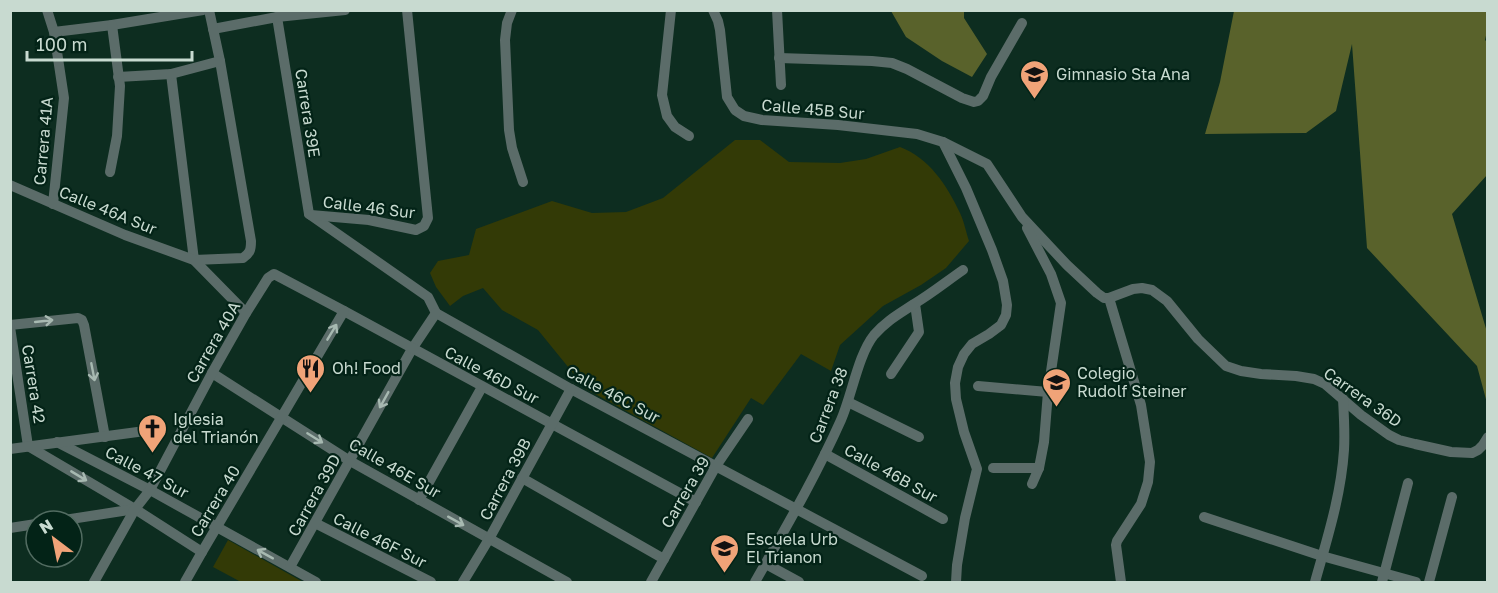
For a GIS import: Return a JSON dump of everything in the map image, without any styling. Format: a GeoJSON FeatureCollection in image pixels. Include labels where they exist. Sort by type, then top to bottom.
{"type":"FeatureCollection","features":[{"type":"Feature","properties":{"kind":"street","name":"Carrera 41A"},"geometry":{"type":"LineString","coordinates":[[47,10],[54,32],[64,98],[53,204]]}},
{"type":"Feature","properties":{"kind":"street"},"geometry":{"type":"LineString","coordinates":[[54,32],[203,10]]}},
{"type":"Feature","properties":{"kind":"street"},"geometry":{"type":"LineString","coordinates":[[118,77],[171,74],[220,61],[209,10]]}},
{"type":"Feature","properties":{"kind":"street"},"geometry":{"type":"LineString","coordinates":[[213,29],[277,17],[345,10]]}},
{"type":"Feature","properties":{"kind":"street","name":"Calle 46 Sur"},"geometry":{"type":"LineString","coordinates":[[309,214],[369,220],[416,230],[424,226],[428,218],[407,10]]}},
{"type":"Feature","properties":{"kind":"street"},"geometry":{"type":"LineString","coordinates":[[512,10],[507,23],[505,40],[508,130],[523,182]]}},
{"type":"Feature","properties":{"kind":"street"},"geometry":{"type":"LineString","coordinates":[[671,10],[662,95],[667,116],[675,128],[689,136]]}},
{"type":"Feature","properties":{"kind":"street","name":"Calle 45B Sur"},"geometry":{"type":"LineString","coordinates":[[713,10],[720,30],[727,97],[735,110],[744,116],[762,120],[838,125],[917,134],[943,142],[987,164],[1022,217]]}},
{"type":"Feature","properties":{"kind":"street"},"geometry":{"type":"LineString","coordinates":[[777,10],[781,85]]}},
{"type":"Feature","properties":{"kind":"street","name":"Carrera 39E"},"geometry":{"type":"LineString","coordinates":[[277,17],[309,214]]}},
{"type":"Feature","properties":{"kind":"street"},"geometry":{"type":"LineString","coordinates":[[779,58],[892,63],[974,102],[983,96],[991,77],[1022,23]]}},
{"type":"Feature","properties":{"kind":"street"},"geometry":{"type":"LineString","coordinates":[[110,172],[117,136],[120,86],[112,25]]}},
{"type":"Feature","properties":{"kind":"street","name":"Calle 46A Sur"},"geometry":{"type":"LineString","coordinates":[[10,185],[125,235],[194,260],[243,258],[249,254],[251,241],[220,61]]}},
{"type":"Feature","properties":{"kind":"street"},"geometry":{"type":"LineString","coordinates":[[171,74],[194,260]]}},
{"type":"Feature","properties":{"kind":"street"},"geometry":{"type":"LineString","coordinates":[[943,142],[966,188],[992,250],[1003,280],[1007,305],[1001,326],[972,344],[964,354],[958,367],[955,383],[956,399],[964,432],[977,469],[965,518],[956,582]]}},
{"type":"Feature","properties":{"kind":"street","name":"Calle 46C Sur"},"geometry":{"type":"LineString","coordinates":[[309,214],[428,297],[436,313],[571,389],[922,576]]}},
{"type":"Feature","properties":{"kind":"street"},"geometry":{"type":"LineString","coordinates":[[1022,217],[1066,265],[1096,293],[1109,298],[1141,405],[1150,462],[1148,482],[1141,504],[1116,545],[1121,582]]}},
{"type":"Feature","properties":{"kind":"street"},"geometry":{"type":"LineString","coordinates":[[1022,217],[1051,274],[1061,303],[1048,392],[1044,442],[1039,468],[1032,484]]}},
{"type":"Feature","properties":{"kind":"street","name":"Calle 46A Sur"},"geometry":{"type":"LineString","coordinates":[[194,260],[246,314]]}},
{"type":"Feature","properties":{"kind":"street","name":"Carrera 38"},"geometry":{"type":"LineString","coordinates":[[755,582],[825,454],[848,402],[857,371],[871,339],[895,315],[915,304],[963,270]]}},
{"type":"Feature","properties":{"kind":"street","name":"Carrera 40A"},"geometry":{"type":"LineString","coordinates":[[94,582],[135,509],[150,490],[246,314],[268,278],[274,274]]}},
{"type":"Feature","properties":{"kind":"street","name":"Calle 46D Sur"},"geometry":{"type":"LineString","coordinates":[[274,274],[696,502]]}},
{"type":"Feature","properties":{"kind":"street","name":"Carrera 36D"},"geometry":{"type":"LineString","coordinates":[[1109,298],[1133,289],[1152,290],[1167,301],[1198,339],[1226,366],[1261,374],[1296,375],[1314,379],[1325,384],[1361,415],[1399,440],[1451,452],[1472,453],[1478,450],[1488,437]]}},
{"type":"Feature","properties":{"kind":"street"},"geometry":{"type":"LineString","coordinates":[[891,374],[919,332],[915,304]]}},
{"type":"Feature","properties":{"kind":"street","name":"Carrera 40"},"geometry":{"type":"LineString","coordinates":[[185,582],[344,311]]}},
{"type":"Feature","properties":{"kind":"street","name":"Carrera 39D"},"geometry":{"type":"LineString","coordinates":[[290,567],[412,349],[436,313]]}},
{"type":"Feature","properties":{"kind":"street"},"geometry":{"type":"LineString","coordinates":[[10,326],[78,318],[82,320],[105,437]]}},
{"type":"Feature","properties":{"kind":"street","name":"Carrera 42"},"geometry":{"type":"LineString","coordinates":[[10,326],[28,446]]}},
{"type":"Feature","properties":{"kind":"street","name":"Calle 46E Sur"},"geometry":{"type":"LineString","coordinates":[[212,373],[350,461],[567,582]]}},
{"type":"Feature","properties":{"kind":"street"},"geometry":{"type":"LineString","coordinates":[[978,386],[1048,392]]}},
{"type":"Feature","properties":{"kind":"street"},"geometry":{"type":"LineString","coordinates":[[419,500],[482,387]]}},
{"type":"Feature","properties":{"kind":"street","name":"Carrera 39B"},"geometry":{"type":"LineString","coordinates":[[463,582],[571,389]]}},
{"type":"Feature","properties":{"kind":"street"},"geometry":{"type":"LineString","coordinates":[[1315,582],[1332,527],[1342,472],[1343,399]]}},
{"type":"Feature","properties":{"kind":"street"},"geometry":{"type":"LineString","coordinates":[[848,402],[919,437]]}},
{"type":"Feature","properties":{"kind":"street","name":"Carrera 39"},"geometry":{"type":"LineString","coordinates":[[651,582],[716,466],[748,419]]}},
{"type":"Feature","properties":{"kind":"street","name":"Calle 47 Sur"},"geometry":{"type":"LineString","coordinates":[[10,449],[145,431]]}},
{"type":"Feature","properties":{"kind":"street","name":"Calle 47 Sur"},"geometry":{"type":"LineString","coordinates":[[57,442],[150,490],[316,582]]}},
{"type":"Feature","properties":{"kind":"street"},"geometry":{"type":"LineString","coordinates":[[28,446],[135,509],[202,552]]}},
{"type":"Feature","properties":{"kind":"street","name":"Calle 46B Sur"},"geometry":{"type":"LineString","coordinates":[[825,454],[943,519]]}},
{"type":"Feature","properties":{"kind":"street"},"geometry":{"type":"LineString","coordinates":[[993,468],[1039,468]]}},
{"type":"Feature","properties":{"kind":"street"},"geometry":{"type":"LineString","coordinates":[[522,478],[664,559]]}},
{"type":"Feature","properties":{"kind":"street"},"geometry":{"type":"LineString","coordinates":[[1383,578],[1408,483]]}},
{"type":"Feature","properties":{"kind":"street"},"geometry":{"type":"LineString","coordinates":[[1429,582],[1452,497]]}},
{"type":"Feature","properties":{"kind":"street"},"geometry":{"type":"LineString","coordinates":[[84,517],[135,509]]}},
{"type":"Feature","properties":{"kind":"street"},"geometry":{"type":"LineString","coordinates":[[1204,518],[1383,578],[1416,582]]}},
{"type":"Feature","properties":{"kind":"street","name":"Calle 46F Sur"},"geometry":{"type":"LineString","coordinates":[[315,523],[431,582]]}},
{"type":"Feature","properties":{"kind":"street"},"geometry":{"type":"LineString","coordinates":[[766,564],[800,582]]}},
{"type":"Feature","properties":{"kind":"green space"},"geometry":{"type":"Polygon","coordinates":[[[891,11],[964,11],[964,18],[987,54],[972,77],[942,61],[906,37],[891,11]]]}},
{"type":"Feature","properties":{"kind":"green space"},"geometry":{"type":"Polygon","coordinates":[[[1234,11],[1487,11],[1485,40],[1488,43],[1487,175],[1452,214],[1487,332],[1487,403],[1477,366],[1367,248],[1352,44],[1336,111],[1306,133],[1205,134],[1220,82],[1234,11]]]}},
{"type":"Feature","properties":{"kind":"green space"},"geometry":{"type":"Polygon","coordinates":[[[735,140],[760,140],[789,162],[840,163],[866,159],[900,147],[920,158],[943,183],[961,216],[969,241],[946,268],[883,306],[840,345],[831,371],[801,354],[763,405],[751,398],[712,458],[586,389],[538,330],[502,310],[483,288],[463,296],[450,306],[436,287],[430,273],[438,261],[469,255],[476,229],[552,201],[592,213],[626,212],[663,198],[735,140]]]}},
{"type":"Feature","properties":{"kind":"green space"},"geometry":{"type":"Polygon","coordinates":[[[228,540],[303,582],[241,582],[213,567],[228,540]]]}},
{"type":"Feature","properties":{"kind":"place","name":"Gimnasio Sta Ana"},"geometry":{"type":"Point","coordinates":[1035,100]}},
{"type":"Feature","properties":{"kind":"place","name":"Oh! Food"},"geometry":{"type":"Point","coordinates":[311,394]}},
{"type":"Feature","properties":{"kind":"place","name":"Colegio Rudolf Steiner"},"geometry":{"type":"Point","coordinates":[1056,408]}},
{"type":"Feature","properties":{"kind":"place","name":"Iglesia del Trianón"},"geometry":{"type":"Point","coordinates":[152,454]}},
{"type":"Feature","properties":{"kind":"place","name":"Escuela Urb El Trianon"},"geometry":{"type":"Point","coordinates":[725,574]}}]}
